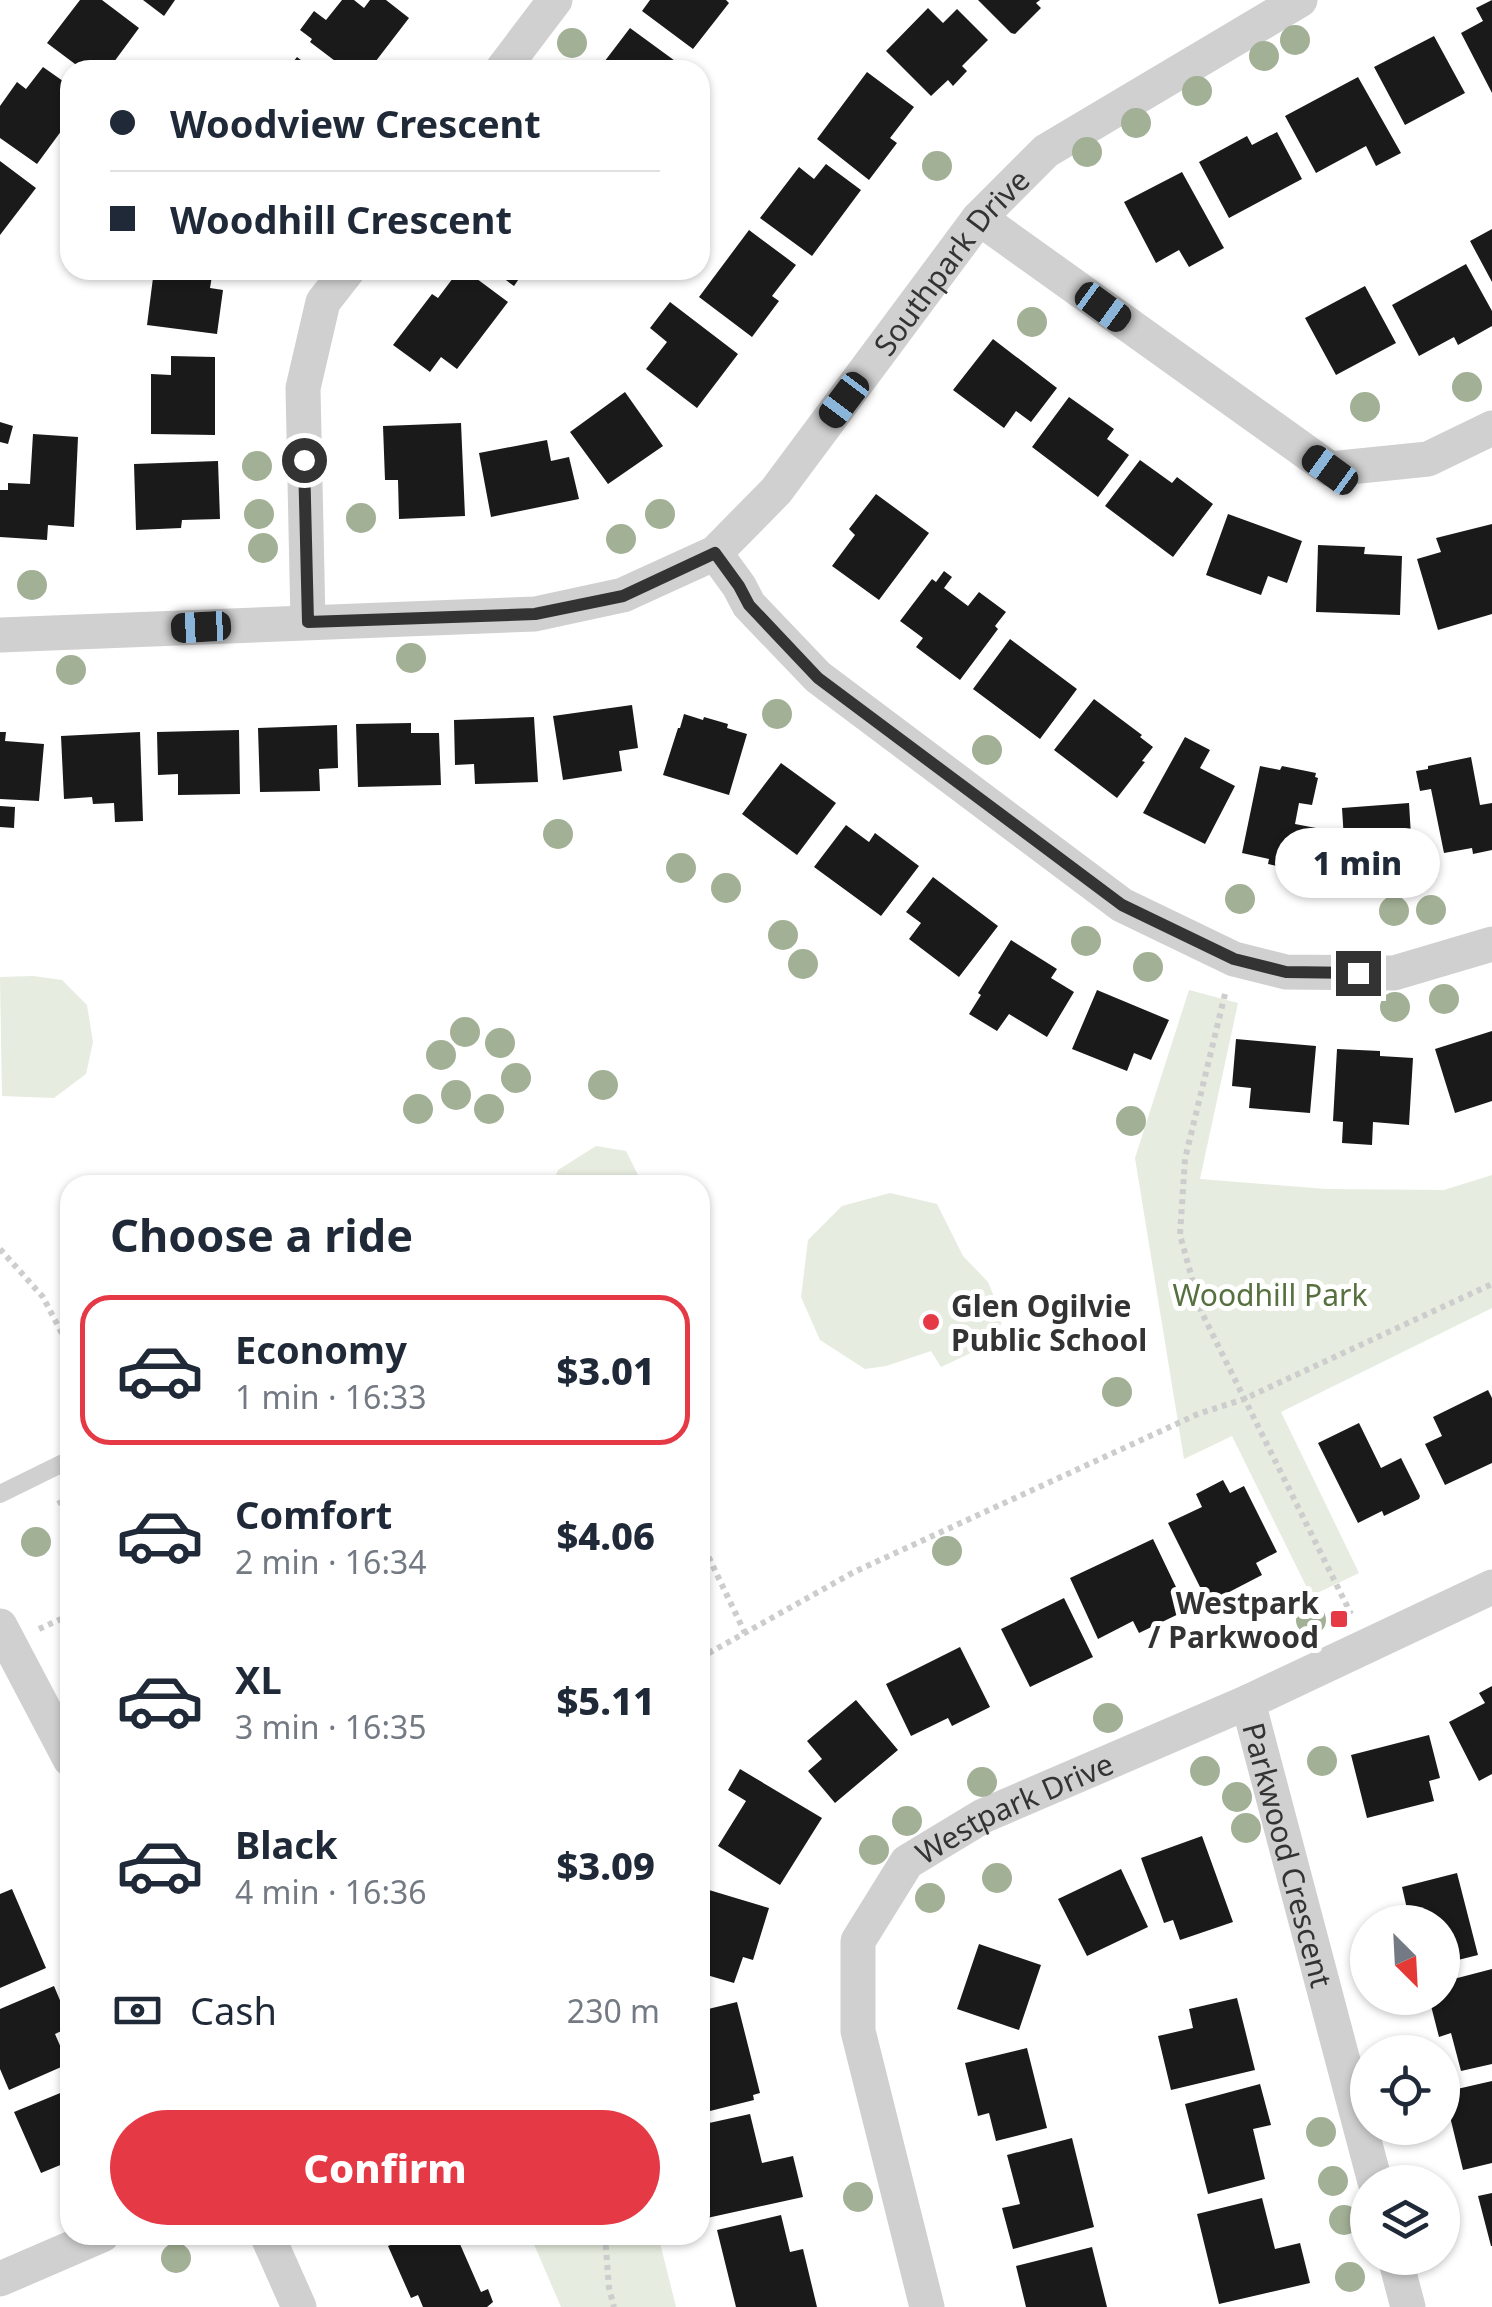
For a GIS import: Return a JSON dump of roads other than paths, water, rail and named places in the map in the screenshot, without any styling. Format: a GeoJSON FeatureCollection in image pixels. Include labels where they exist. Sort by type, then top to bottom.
{"type":"FeatureCollection","features":[{"type":"Feature","properties":{"kind":"street"},"geometry":{"type":"LineString","coordinates":[[510,60],[555,0]]}},
{"type":"Feature","properties":{"kind":"street","name":"Southpark Drive"},"geometry":{"type":"LineString","coordinates":[[0,634],[535,614],[623,596],[715,553],[776,491],[979,218],[1046,151],[1300,0]]}},
{"type":"Feature","properties":{"kind":"street"},"geometry":{"type":"LineString","coordinates":[[979,218],[1330,470],[1428,459],[1492,428]]}},
{"type":"Feature","properties":{"kind":"street"},"geometry":{"type":"LineString","coordinates":[[308,622],[303,388],[324,302],[340,280]]}},
{"type":"Feature","properties":{"kind":"street"},"geometry":{"type":"LineString","coordinates":[[715,553],[749,605],[818,678],[1122,905],[1234,959],[1286,972],[1394,973],[1492,944]]}},
{"type":"Feature","properties":{"kind":"street","name":"Westpark Drive"},"geometry":{"type":"LineString","coordinates":[[928,2307],[858,2031],[858,1941],[907,1862],[984,1816],[1248,1702],[1492,1586]]}},
{"type":"Feature","properties":{"kind":"street"},"geometry":{"type":"LineString","coordinates":[[0,1626],[60,1740]]}},
{"type":"Feature","properties":{"kind":"street","name":"Parkwood Crescent"},"geometry":{"type":"LineString","coordinates":[[1248,1702],[1371,2165]]}},
{"type":"Feature","properties":{"kind":"street"},"geometry":{"type":"LineString","coordinates":[[0,2279],[79,2245]]}},
{"type":"Feature","properties":{"kind":"street"},"geometry":{"type":"LineString","coordinates":[[272,2245],[298,2307]]}},
{"type":"Feature","properties":{"kind":"street"},"geometry":{"type":"LineString","coordinates":[[1400,2275],[1408,2307]]}},
{"type":"Feature","properties":{"kind":"lane"},"geometry":{"type":"LineString","coordinates":[[0,1494],[60,1464]]}},
{"type":"Feature","properties":{"kind":"place","name":"Glen Ogilvie Public School"},"geometry":{"type":"Point","coordinates":[931,1322]}},
{"type":"Feature","properties":{"kind":"place","name":"Westpark / Parkwood"},"geometry":{"type":"Point","coordinates":[1339,1619]}},
{"type":"Feature","properties":{"kind":"park label","name":"Woodhill Park"},"geometry":{"type":"Point","coordinates":[1270,1294]}}]}
